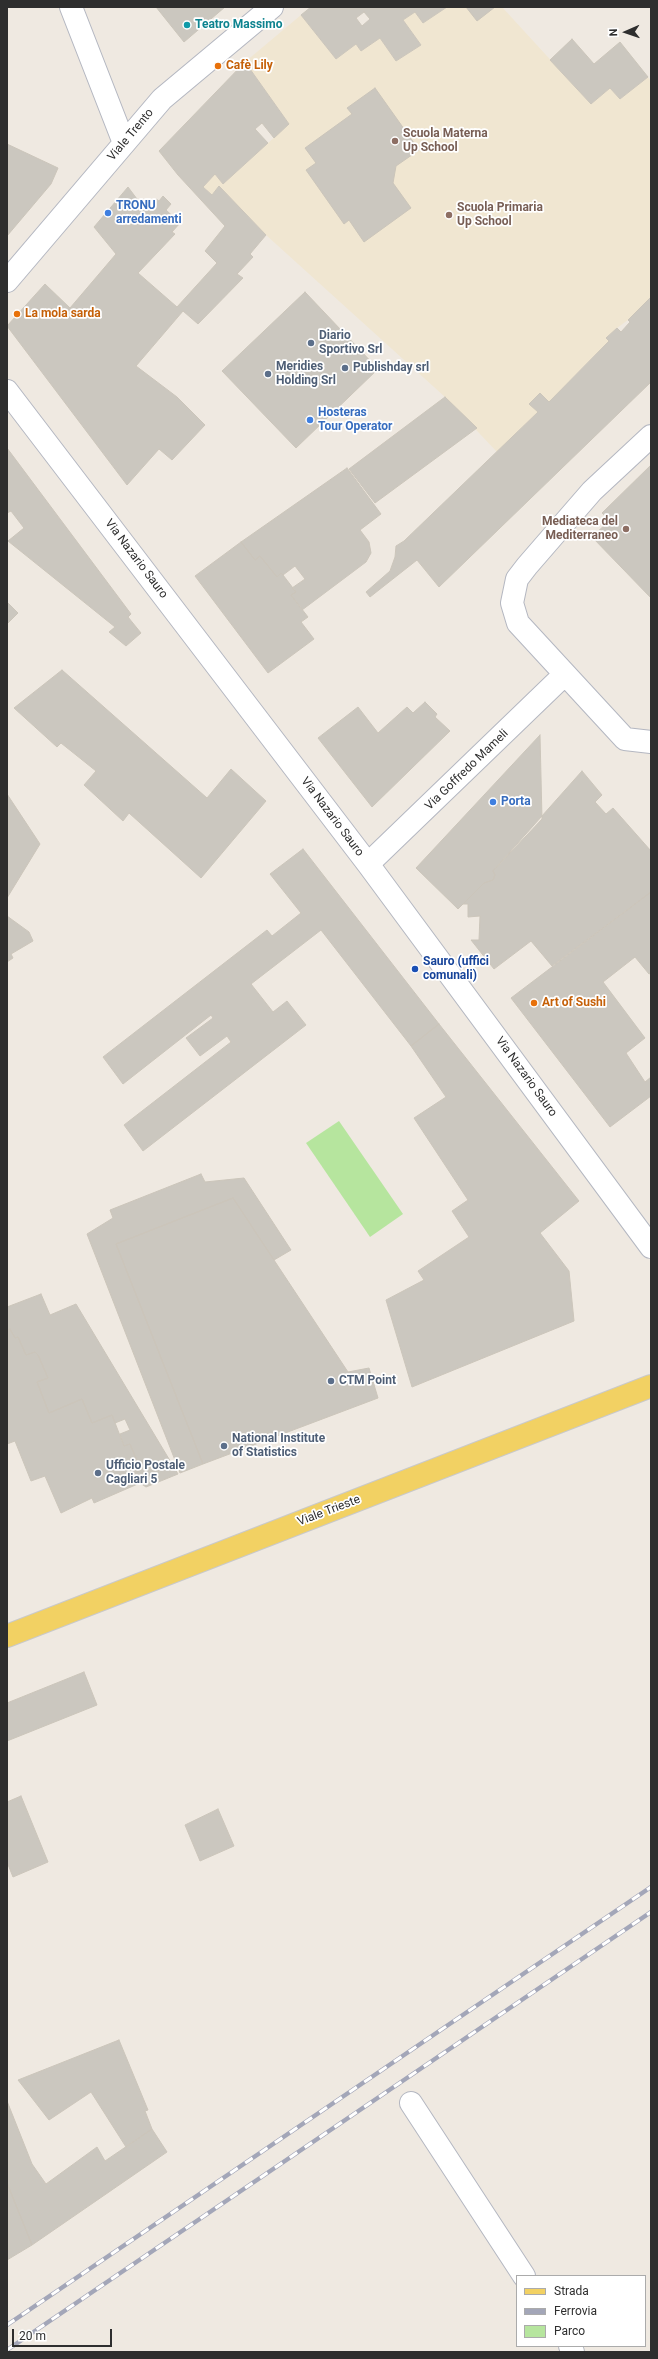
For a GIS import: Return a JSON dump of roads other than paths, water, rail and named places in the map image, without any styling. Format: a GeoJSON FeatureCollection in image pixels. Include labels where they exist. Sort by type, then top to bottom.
{"type":"FeatureCollection","features":[{"type":"Feature","properties":{"kind":"main road","name":"Viale Trieste"},"geometry":{"type":"LineString","coordinates":[[7,1636],[651,1386]]}},
{"type":"Feature","properties":{"kind":"street"},"geometry":{"type":"LineString","coordinates":[[71,7],[124,143]]}},
{"type":"Feature","properties":{"kind":"street","name":"Viale Trento"},"geometry":{"type":"LineString","coordinates":[[7,281],[162,99],[272,7]]}},
{"type":"Feature","properties":{"kind":"street","name":"Via Nazario Sauro"},"geometry":{"type":"LineString","coordinates":[[7,391],[368,864],[651,1248]]}},
{"type":"Feature","properties":{"kind":"street"},"geometry":{"type":"LineString","coordinates":[[651,436],[592,491],[517,578],[512,603],[518,623],[564,675],[625,739],[651,742]]}},
{"type":"Feature","properties":{"kind":"street","name":"Via Goffredo Mameli"},"geometry":{"type":"LineString","coordinates":[[368,864],[564,675]]}},
{"type":"Feature","properties":{"kind":"street"},"geometry":{"type":"LineString","coordinates":[[411,2103],[523,2275]]}},
{"type":"Feature","properties":{"kind":"railway"},"geometry":{"type":"LineString","coordinates":[[7,2325],[651,1887]]}},
{"type":"Feature","properties":{"kind":"railway"},"geometry":{"type":"LineString","coordinates":[[7,2350],[651,1912]]}},
{"type":"Feature","properties":{"kind":"place","name":"Teatro Massimo"},"geometry":{"type":"Point","coordinates":[187,25]}},
{"type":"Feature","properties":{"kind":"place","name":"Cafè Lily"},"geometry":{"type":"Point","coordinates":[218,66]}},
{"type":"Feature","properties":{"kind":"place","name":"Scuola Materna Up School"},"geometry":{"type":"Point","coordinates":[395,141]}},
{"type":"Feature","properties":{"kind":"place","name":"TRONU arredamenti"},"geometry":{"type":"Point","coordinates":[108,213]}},
{"type":"Feature","properties":{"kind":"place","name":"Scuola Primaria Up School"},"geometry":{"type":"Point","coordinates":[449,215]}},
{"type":"Feature","properties":{"kind":"place","name":"La mola sarda"},"geometry":{"type":"Point","coordinates":[17,314]}},
{"type":"Feature","properties":{"kind":"place","name":"Diario Sportivo Srl"},"geometry":{"type":"Point","coordinates":[311,343]}},
{"type":"Feature","properties":{"kind":"place","name":"Publishday srl"},"geometry":{"type":"Point","coordinates":[345,368]}},
{"type":"Feature","properties":{"kind":"place","name":"Meridies Holding Srl"},"geometry":{"type":"Point","coordinates":[268,374]}},
{"type":"Feature","properties":{"kind":"place","name":"Hosteras Tour Operator"},"geometry":{"type":"Point","coordinates":[310,420]}},
{"type":"Feature","properties":{"kind":"place","name":"Mediateca del Mediterraneo"},"geometry":{"type":"Point","coordinates":[626,529]}},
{"type":"Feature","properties":{"kind":"place","name":"Porta"},"geometry":{"type":"Point","coordinates":[493,802]}},
{"type":"Feature","properties":{"kind":"place","name":"Sauro (uffici comunali)"},"geometry":{"type":"Point","coordinates":[415,969]}},
{"type":"Feature","properties":{"kind":"place","name":"Art of Sushi"},"geometry":{"type":"Point","coordinates":[534,1003]}},
{"type":"Feature","properties":{"kind":"place","name":"CTM Point"},"geometry":{"type":"Point","coordinates":[331,1381]}},
{"type":"Feature","properties":{"kind":"place","name":"National Institute of Statistics"},"geometry":{"type":"Point","coordinates":[224,1446]}},
{"type":"Feature","properties":{"kind":"place","name":"Ufficio Postale Cagliari 5"},"geometry":{"type":"Point","coordinates":[98,1473]}}]}
